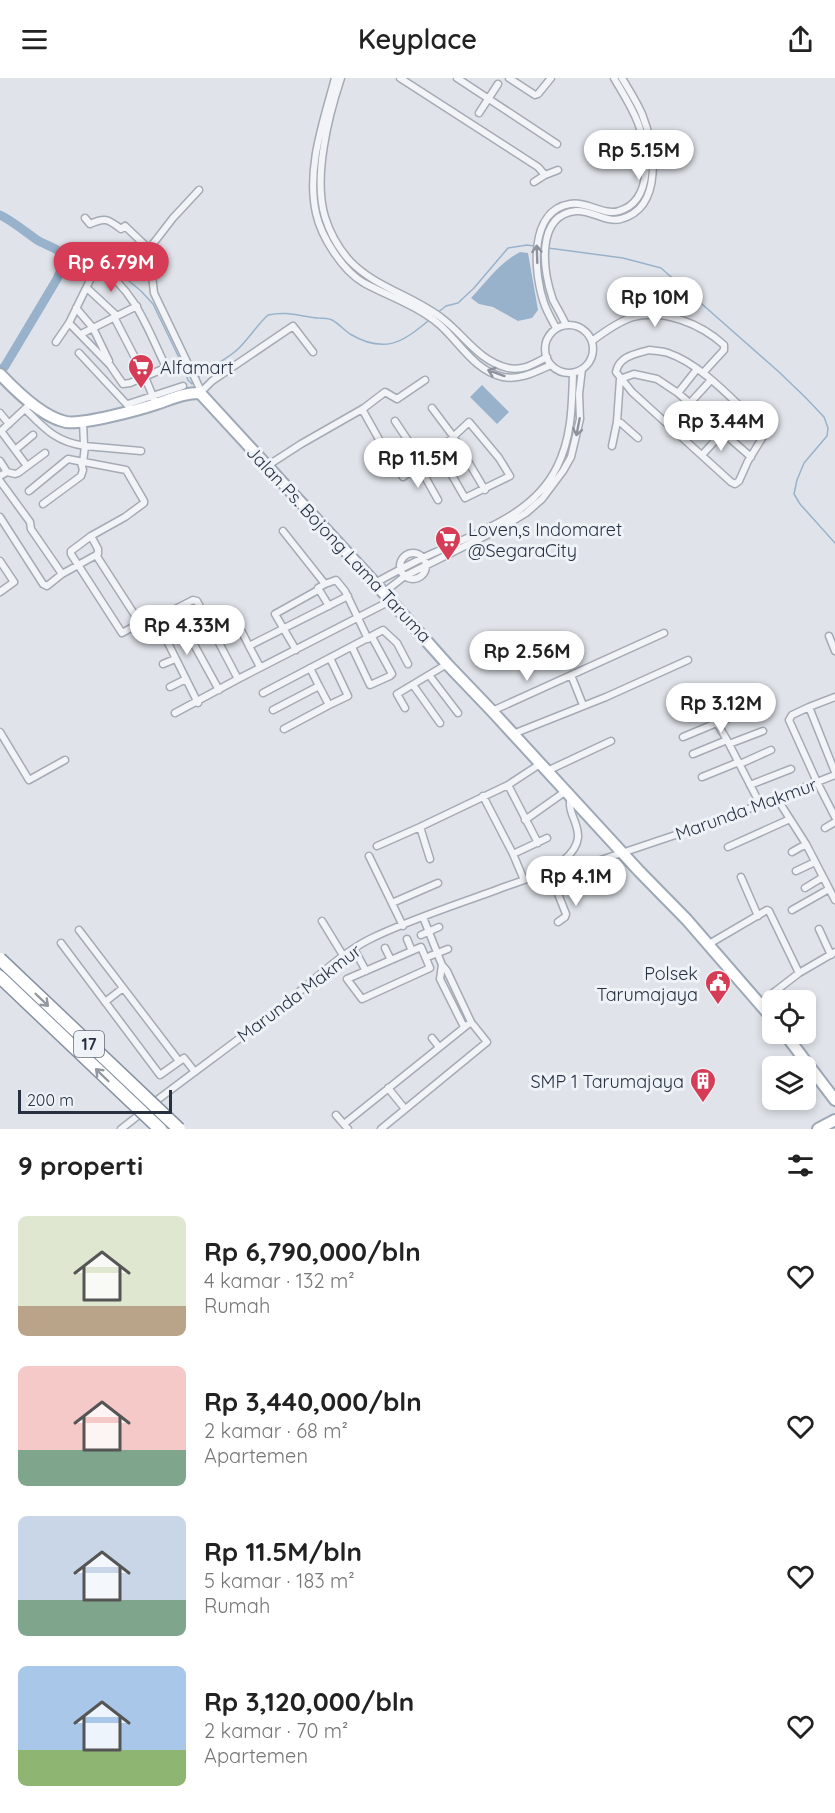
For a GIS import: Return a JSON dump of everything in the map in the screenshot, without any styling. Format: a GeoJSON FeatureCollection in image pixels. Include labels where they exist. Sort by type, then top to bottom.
{"type":"FeatureCollection","features":[{"type":"Feature","properties":{"kind":"highway","name":"17"},"geometry":{"type":"LineString","coordinates":[[0,959],[179,1129]]}},
{"type":"Feature","properties":{"kind":"highway","name":"17"},"geometry":{"type":"LineString","coordinates":[[0,977],[160,1129]]}},
{"type":"Feature","properties":{"kind":"main road"},"geometry":{"type":"LineString","coordinates":[[2,375],[28,406],[66,422],[83,422],[154,400],[182,394],[198,387]]}},
{"type":"Feature","properties":{"kind":"main road","name":"Jalan Ps. Bojong Lama Taruma"},"geometry":{"type":"LineString","coordinates":[[198,387],[447,664],[709,944],[762,1006]]}},
{"type":"Feature","properties":{"kind":"main road"},"geometry":{"type":"LineString","coordinates":[[793,1044],[835,1100]]}},
{"type":"Feature","properties":{"kind":"main road"},"geometry":{"type":"LineString","coordinates":[[819,1129],[835,1120]]}},
{"type":"Feature","properties":{"kind":"street"},"geometry":{"type":"LineString","coordinates":[[335,78],[313,170],[316,213],[326,240],[347,268],[362,282],[414,303]]}},
{"type":"Feature","properties":{"kind":"street"},"geometry":{"type":"LineString","coordinates":[[341,78],[320,171],[320,195],[325,216],[337,244],[349,260],[374,280],[442,322],[488,361],[518,369],[547,357]]}},
{"type":"Feature","properties":{"kind":"street"},"geometry":{"type":"LineString","coordinates":[[400,78],[538,167],[545,175]]}},
{"type":"Feature","properties":{"kind":"street"},"geometry":{"type":"LineString","coordinates":[[457,78],[556,144]]}},
{"type":"Feature","properties":{"kind":"street"},"geometry":{"type":"LineString","coordinates":[[509,78],[535,94],[538,94],[551,78]]}},
{"type":"Feature","properties":{"kind":"street"},"geometry":{"type":"LineString","coordinates":[[556,328],[544,303],[538,277],[537,240],[540,229],[547,219],[569,204],[585,204],[615,212],[628,208],[641,195],[645,175],[642,135],[637,120],[614,78]]}},
{"type":"Feature","properties":{"kind":"street"},"geometry":{"type":"LineString","coordinates":[[557,213],[576,211],[594,213],[611,219],[622,219],[636,212],[647,198],[651,184],[653,158],[651,144],[641,112],[622,78]]}},
{"type":"Feature","properties":{"kind":"street"},"geometry":{"type":"LineString","coordinates":[[479,113],[498,84]]}},
{"type":"Feature","properties":{"kind":"street"},"geometry":{"type":"LineString","coordinates":[[534,182],[558,170]]}},
{"type":"Feature","properties":{"kind":"street"},"geometry":{"type":"LineString","coordinates":[[149,249],[199,189]]}},
{"type":"Feature","properties":{"kind":"street"},"geometry":{"type":"LineString","coordinates":[[557,213],[546,240],[548,277],[553,299],[566,325]]}},
{"type":"Feature","properties":{"kind":"street"},"geometry":{"type":"LineString","coordinates":[[85,218],[90,224],[108,219],[121,229],[125,226],[149,249],[154,293],[198,387],[212,381],[292,326],[313,352]]}},
{"type":"Feature","properties":{"kind":"street"},"geometry":{"type":"LineString","coordinates":[[56,342],[69,322],[94,272],[100,268],[122,287],[137,306],[165,365],[163,370],[123,384],[110,365],[69,322]]}},
{"type":"Feature","properties":{"kind":"street"},"geometry":{"type":"LineString","coordinates":[[87,288],[116,316],[154,400],[183,386]]}},
{"type":"Feature","properties":{"kind":"street"},"geometry":{"type":"LineString","coordinates":[[81,334],[137,306]]}},
{"type":"Feature","properties":{"kind":"street"},"geometry":{"type":"LineString","coordinates":[[76,309],[93,327],[110,365]]}},
{"type":"Feature","properties":{"kind":"street"},"geometry":{"type":"LineString","coordinates":[[592,341],[630,318],[643,315],[671,316],[706,331],[724,345],[724,350],[678,393]]}},
{"type":"Feature","properties":{"kind":"street"},"geometry":{"type":"LineString","coordinates":[[442,322],[470,357],[481,367],[502,377],[526,377],[551,365]]}},
{"type":"Feature","properties":{"kind":"street"},"geometry":{"type":"LineString","coordinates":[[572,324],[583,328],[592,341],[592,357],[582,369],[573,373],[562,372],[551,365],[545,344],[556,328],[572,324]]}},
{"type":"Feature","properties":{"kind":"street"},"geometry":{"type":"LineString","coordinates":[[649,350],[668,353],[700,371],[764,431],[739,481],[735,484],[633,392],[616,372],[620,363],[628,357],[649,350]]}},
{"type":"Feature","properties":{"kind":"street"},"geometry":{"type":"LineString","coordinates":[[79,353],[130,407]]}},
{"type":"Feature","properties":{"kind":"street"},"geometry":{"type":"LineString","coordinates":[[176,713],[357,617],[386,597],[405,576],[526,513],[542,499],[571,457],[580,418],[579,394],[582,369]]}},
{"type":"Feature","properties":{"kind":"street"},"geometry":{"type":"LineString","coordinates":[[375,583],[400,569],[498,524],[523,508],[547,484],[557,468],[568,436],[572,418],[573,373]]}},
{"type":"Feature","properties":{"kind":"street"},"geometry":{"type":"LineString","coordinates":[[620,379],[634,374],[657,379],[678,393],[751,456]]}},
{"type":"Feature","properties":{"kind":"street"},"geometry":{"type":"LineString","coordinates":[[612,447],[617,422],[620,379]]}},
{"type":"Feature","properties":{"kind":"street"},"geometry":{"type":"LineString","coordinates":[[267,466],[362,409],[385,392],[397,399],[425,380]]}},
{"type":"Feature","properties":{"kind":"street"},"geometry":{"type":"LineString","coordinates":[[690,403],[711,380]]}},
{"type":"Feature","properties":{"kind":"street"},"geometry":{"type":"LineString","coordinates":[[27,466],[0,432],[28,406],[51,434],[65,442],[141,451]]}},
{"type":"Feature","properties":{"kind":"street"},"geometry":{"type":"LineString","coordinates":[[432,408],[453,436],[485,490]]}},
{"type":"Feature","properties":{"kind":"street"},"geometry":{"type":"LineString","coordinates":[[362,409],[402,476],[406,477],[470,422],[510,473],[510,477],[465,498],[438,451]]}},
{"type":"Feature","properties":{"kind":"street"},"geometry":{"type":"LineString","coordinates":[[0,413],[9,424]]}},
{"type":"Feature","properties":{"kind":"street"},"geometry":{"type":"LineString","coordinates":[[395,421],[421,464],[438,500]]}},
{"type":"Feature","properties":{"kind":"street"},"geometry":{"type":"LineString","coordinates":[[43,504],[81,476],[85,446],[83,422]]}},
{"type":"Feature","properties":{"kind":"street"},"geometry":{"type":"LineString","coordinates":[[617,422],[638,438]]}},
{"type":"Feature","properties":{"kind":"street"},"geometry":{"type":"LineString","coordinates":[[702,455],[723,432]]}},
{"type":"Feature","properties":{"kind":"street"},"geometry":{"type":"LineString","coordinates":[[15,450],[33,435]]}},
{"type":"Feature","properties":{"kind":"street"},"geometry":{"type":"LineString","coordinates":[[0,461],[7,472],[15,474],[45,453]]}},
{"type":"Feature","properties":{"kind":"street"},"geometry":{"type":"LineString","coordinates":[[29,491],[68,459],[126,470],[144,501],[141,506],[91,536],[71,552],[120,632],[124,634],[140,623],[156,619],[193,600],[198,602],[238,679]]}},
{"type":"Feature","properties":{"kind":"street"},"geometry":{"type":"LineString","coordinates":[[0,476],[7,472]]}},
{"type":"Feature","properties":{"kind":"street"},"geometry":{"type":"LineString","coordinates":[[0,481],[30,522],[31,529],[63,574]]}},
{"type":"Feature","properties":{"kind":"street"},"geometry":{"type":"LineString","coordinates":[[0,517],[43,584],[47,586],[78,564],[96,555],[99,551],[91,536]]}},
{"type":"Feature","properties":{"kind":"street"},"geometry":{"type":"LineString","coordinates":[[283,531],[325,584]]}},
{"type":"Feature","properties":{"kind":"street"},"geometry":{"type":"LineString","coordinates":[[405,576],[400,569],[401,559],[406,554],[414,553],[423,558],[426,565]]}},
{"type":"Feature","properties":{"kind":"street"},"geometry":{"type":"LineString","coordinates":[[96,555],[140,623]]}},
{"type":"Feature","properties":{"kind":"street"},"geometry":{"type":"LineString","coordinates":[[0,561],[13,579],[13,583],[0,592]]}},
{"type":"Feature","properties":{"kind":"street"},"geometry":{"type":"LineString","coordinates":[[296,650],[275,615],[276,613],[333,580],[337,580],[348,596],[357,617],[392,674],[370,685],[352,647]]}},
{"type":"Feature","properties":{"kind":"street"},"geometry":{"type":"LineString","coordinates":[[318,590],[329,606]]}},
{"type":"Feature","properties":{"kind":"street"},"geometry":{"type":"LineString","coordinates":[[249,646],[348,596]]}},
{"type":"Feature","properties":{"kind":"street"},"geometry":{"type":"LineString","coordinates":[[175,610],[219,690]]}},
{"type":"Feature","properties":{"kind":"street"},"geometry":{"type":"LineString","coordinates":[[156,619],[198,703]]}},
{"type":"Feature","properties":{"kind":"street"},"geometry":{"type":"LineString","coordinates":[[262,693],[381,631],[386,631],[397,643],[408,664]]}},
{"type":"Feature","properties":{"kind":"street"},"geometry":{"type":"LineString","coordinates":[[242,632],[260,667]]}},
{"type":"Feature","properties":{"kind":"street"},"geometry":{"type":"LineString","coordinates":[[492,711],[664,633]]}},
{"type":"Feature","properties":{"kind":"street"},"geometry":{"type":"LineString","coordinates":[[829,636],[835,651]]}},
{"type":"Feature","properties":{"kind":"street"},"geometry":{"type":"LineString","coordinates":[[284,729],[348,696],[330,658]]}},
{"type":"Feature","properties":{"kind":"street"},"geometry":{"type":"LineString","coordinates":[[163,664],[175,659]]}},
{"type":"Feature","properties":{"kind":"street"},"geometry":{"type":"LineString","coordinates":[[513,734],[688,660]]}},
{"type":"Feature","properties":{"kind":"street"},"geometry":{"type":"LineString","coordinates":[[405,708],[397,695],[447,664]]}},
{"type":"Feature","properties":{"kind":"street"},"geometry":{"type":"LineString","coordinates":[[310,668],[329,705]]}},
{"type":"Feature","properties":{"kind":"street"},"geometry":{"type":"LineString","coordinates":[[429,675],[458,713]]}},
{"type":"Feature","properties":{"kind":"street"},"geometry":{"type":"LineString","coordinates":[[571,675],[584,705]]}},
{"type":"Feature","properties":{"kind":"street"},"geometry":{"type":"LineString","coordinates":[[170,687],[186,679]]}},
{"type":"Feature","properties":{"kind":"street"},"geometry":{"type":"LineString","coordinates":[[413,685],[440,723]]}},
{"type":"Feature","properties":{"kind":"street"},"geometry":{"type":"LineString","coordinates":[[273,710],[320,686]]}},
{"type":"Feature","properties":{"kind":"street"},"geometry":{"type":"LineString","coordinates":[[835,697],[792,715],[789,720],[835,817]]}},
{"type":"Feature","properties":{"kind":"street"},"geometry":{"type":"LineString","coordinates":[[809,707],[834,776]]}},
{"type":"Feature","properties":{"kind":"street"},"geometry":{"type":"LineString","coordinates":[[683,737],[750,709]]}},
{"type":"Feature","properties":{"kind":"street"},"geometry":{"type":"LineString","coordinates":[[717,723],[760,804]]}},
{"type":"Feature","properties":{"kind":"street"},"geometry":{"type":"LineString","coordinates":[[693,754],[763,731]]}},
{"type":"Feature","properties":{"kind":"street"},"geometry":{"type":"LineString","coordinates":[[0,732],[29,780],[65,760]]}},
{"type":"Feature","properties":{"kind":"street"},"geometry":{"type":"LineString","coordinates":[[377,846],[544,767],[611,741]]}},
{"type":"Feature","properties":{"kind":"street"},"geometry":{"type":"LineString","coordinates":[[702,777],[771,750]]}},
{"type":"Feature","properties":{"kind":"street"},"geometry":{"type":"LineString","coordinates":[[750,785],[790,769]]}},
{"type":"Feature","properties":{"kind":"street","name":"Marunda Makmur"},"geometry":{"type":"LineString","coordinates":[[553,881],[583,870],[589,864],[623,854],[834,776]]}},
{"type":"Feature","properties":{"kind":"street"},"geometry":{"type":"LineString","coordinates":[[507,785],[538,843]]}},
{"type":"Feature","properties":{"kind":"street"},"geometry":{"type":"LineString","coordinates":[[525,820],[569,794]]}},
{"type":"Feature","properties":{"kind":"street","name":"Marunda Makmur"},"geometry":{"type":"LineString","coordinates":[[121,1129],[370,939],[524,880],[564,860],[577,842],[578,835],[569,794]]}},
{"type":"Feature","properties":{"kind":"street"},"geometry":{"type":"LineString","coordinates":[[483,796],[524,880]]}},
{"type":"Feature","properties":{"kind":"street"},"geometry":{"type":"LineString","coordinates":[[776,797],[806,844],[835,900]]}},
{"type":"Feature","properties":{"kind":"street"},"geometry":{"type":"LineString","coordinates":[[728,847],[790,819]]}},
{"type":"Feature","properties":{"kind":"street"},"geometry":{"type":"LineString","coordinates":[[825,828],[835,822]]}},
{"type":"Feature","properties":{"kind":"street"},"geometry":{"type":"LineString","coordinates":[[420,826],[430,860]]}},
{"type":"Feature","properties":{"kind":"street"},"geometry":{"type":"LineString","coordinates":[[513,854],[548,838]]}},
{"type":"Feature","properties":{"kind":"street"},"geometry":{"type":"LineString","coordinates":[[792,852],[806,844]]}},
{"type":"Feature","properties":{"kind":"street"},"geometry":{"type":"LineString","coordinates":[[369,856],[403,926]]}},
{"type":"Feature","properties":{"kind":"street"},"geometry":{"type":"LineString","coordinates":[[796,871],[815,862]]}},
{"type":"Feature","properties":{"kind":"street"},"geometry":{"type":"LineString","coordinates":[[550,868],[566,914],[558,922]]}},
{"type":"Feature","properties":{"kind":"street"},"geometry":{"type":"LineString","coordinates":[[741,877],[758,916]]}},
{"type":"Feature","properties":{"kind":"street"},"geometry":{"type":"LineString","coordinates":[[805,888],[823,877]]}},
{"type":"Feature","properties":{"kind":"street"},"geometry":{"type":"LineString","coordinates":[[392,903],[438,883]]}},
{"type":"Feature","properties":{"kind":"street"},"geometry":{"type":"LineString","coordinates":[[792,910],[829,889]]}},
{"type":"Feature","properties":{"kind":"street"},"geometry":{"type":"LineString","coordinates":[[709,944],[769,911],[799,973]]}},
{"type":"Feature","properties":{"kind":"street"},"geometry":{"type":"LineString","coordinates":[[381,1129],[487,1042],[471,1022],[442,965],[423,917]]}},
{"type":"Feature","properties":{"kind":"street"},"geometry":{"type":"LineString","coordinates":[[322,921],[344,957]]}},
{"type":"Feature","properties":{"kind":"street"},"geometry":{"type":"LineString","coordinates":[[421,935],[439,927]]}},
{"type":"Feature","properties":{"kind":"street"},"geometry":{"type":"LineString","coordinates":[[760,1003],[799,973],[833,953],[819,929]]}},
{"type":"Feature","properties":{"kind":"street"},"geometry":{"type":"LineString","coordinates":[[80,930],[179,1061]]}},
{"type":"Feature","properties":{"kind":"street"},"geometry":{"type":"LineString","coordinates":[[407,939],[412,951]]}},
{"type":"Feature","properties":{"kind":"street"},"geometry":{"type":"LineString","coordinates":[[61,943],[160,1075],[184,1058],[195,1072]]}},
{"type":"Feature","properties":{"kind":"street"},"geometry":{"type":"LineString","coordinates":[[421,947],[430,968],[362,999],[347,979],[391,960],[421,947]]}},
{"type":"Feature","properties":{"kind":"street"},"geometry":{"type":"LineString","coordinates":[[385,948],[391,960]]}},
{"type":"Feature","properties":{"kind":"street"},"geometry":{"type":"LineString","coordinates":[[354,949],[366,971]]}},
{"type":"Feature","properties":{"kind":"street"},"geometry":{"type":"LineString","coordinates":[[430,956],[448,949]]}},
{"type":"Feature","properties":{"kind":"street"},"geometry":{"type":"LineString","coordinates":[[442,965],[440,979],[464,1027]]}},
{"type":"Feature","properties":{"kind":"street"},"geometry":{"type":"LineString","coordinates":[[105,1002],[123,988]]}},
{"type":"Feature","properties":{"kind":"street"},"geometry":{"type":"LineString","coordinates":[[336,1115],[346,1127],[388,1088],[471,1022]]}},
{"type":"Feature","properties":{"kind":"street"},"geometry":{"type":"LineString","coordinates":[[432,1038],[439,1047]]}},
{"type":"Feature","properties":{"kind":"street"},"geometry":{"type":"LineString","coordinates":[[388,1088],[405,1109]]}},
{"type":"Feature","properties":{"kind":"water"},"geometry":{"type":"Polygon","coordinates":[[[520,252],[528,253],[538,310],[532,318],[518,321],[493,307],[479,304],[471,298],[499,267],[520,252]]]}},
{"type":"Feature","properties":{"kind":"water"},"geometry":{"type":"Polygon","coordinates":[[[482,385],[509,412],[497,424],[470,397],[482,385]]]}},
{"type":"Feature","properties":{"kind":"waterway"},"geometry":{"type":"LineString","coordinates":[[0,215],[37,240],[62,253],[64,263],[57,279],[0,371]]}},
{"type":"Feature","properties":{"kind":"waterway"},"geometry":{"type":"LineString","coordinates":[[437,313],[446,306],[458,303],[508,248],[534,246]]}},
{"type":"Feature","properties":{"kind":"waterway"},"geometry":{"type":"LineString","coordinates":[[54,247],[86,255],[110,265],[141,291],[153,304],[188,380],[192,384],[193,382]]}},
{"type":"Feature","properties":{"kind":"waterway"},"geometry":{"type":"LineString","coordinates":[[548,248],[623,258],[661,268],[805,397],[824,417],[828,428],[827,436],[804,463],[794,494],[800,504],[835,543]]}},
{"type":"Feature","properties":{"kind":"waterway"},"geometry":{"type":"LineString","coordinates":[[197,379],[239,348],[268,315],[287,314],[329,319],[362,340],[383,344],[402,340],[429,320]]}},
{"type":"Feature","properties":{"kind":"place","name":"Alfamart"},"geometry":{"type":"Point","coordinates":[141,390]}},
{"type":"Feature","properties":{"kind":"place","name":"Loven,s Indomaret @SegaraCity"},"geometry":{"type":"Point","coordinates":[448,562]}},
{"type":"Feature","properties":{"kind":"place","name":"Polsek Tarumajaya"},"geometry":{"type":"Point","coordinates":[718,1006]}},
{"type":"Feature","properties":{"kind":"place","name":"SMP 1 Tarumajaya"},"geometry":{"type":"Point","coordinates":[703,1104]}}]}
